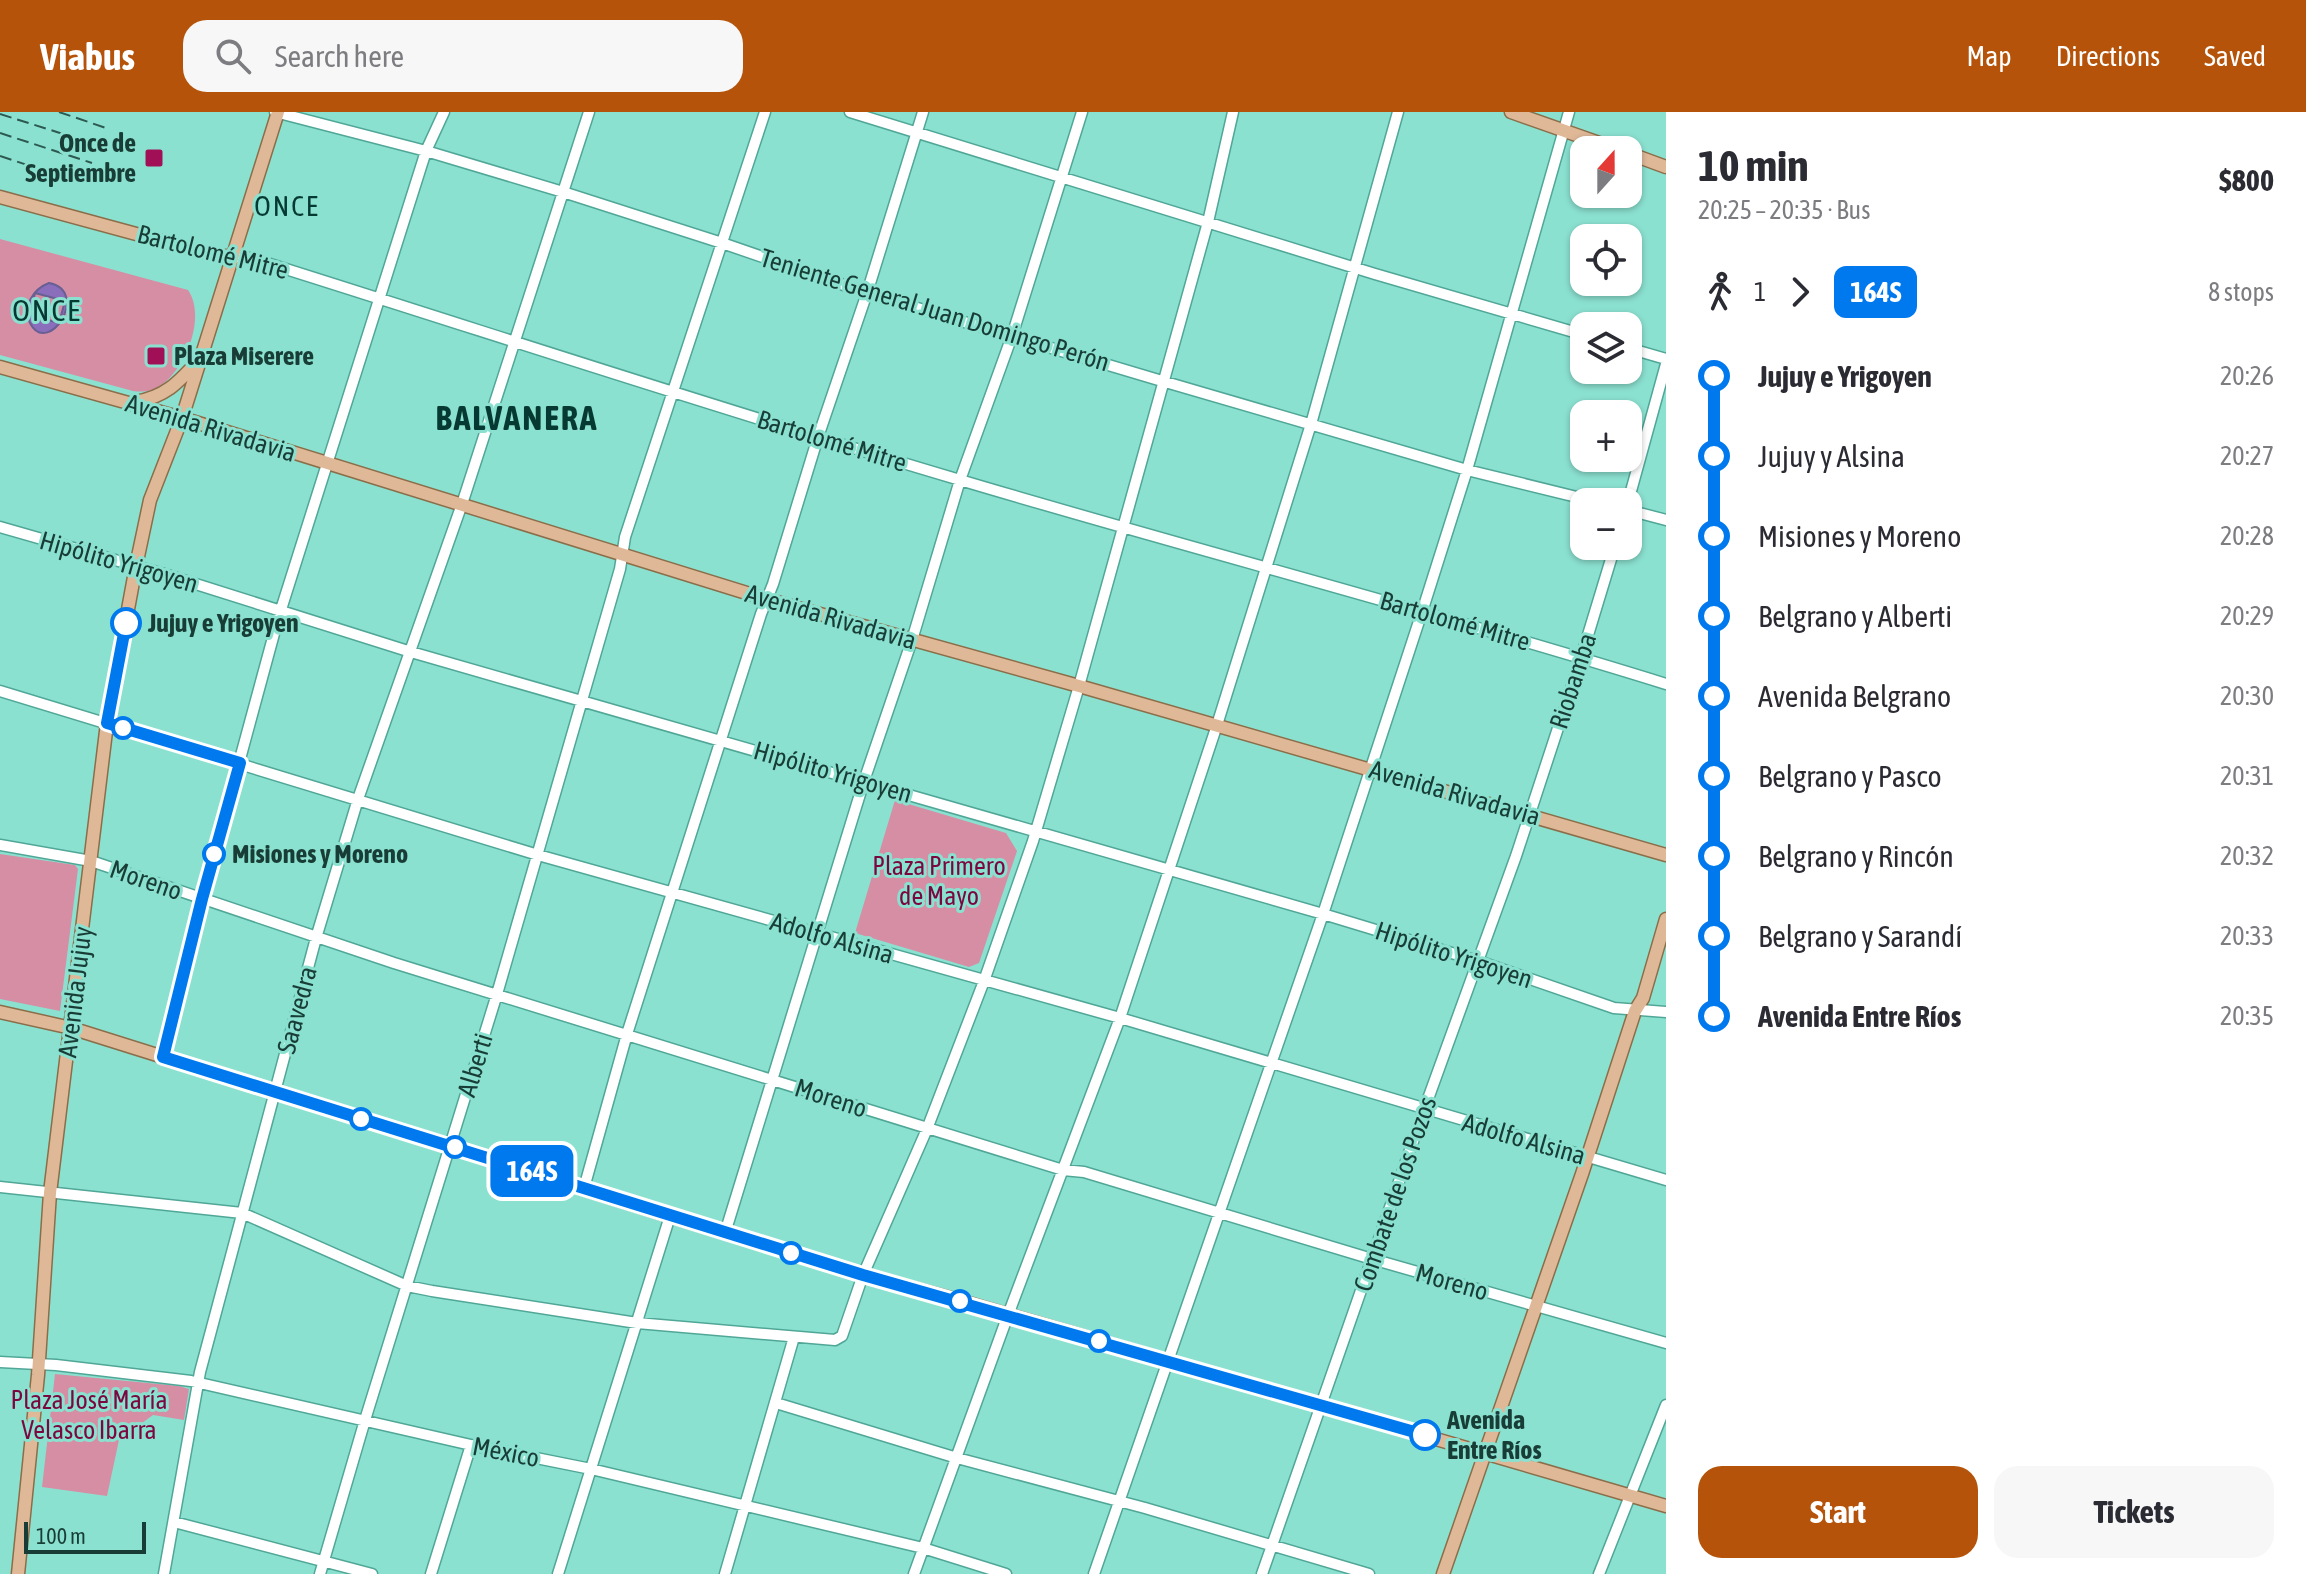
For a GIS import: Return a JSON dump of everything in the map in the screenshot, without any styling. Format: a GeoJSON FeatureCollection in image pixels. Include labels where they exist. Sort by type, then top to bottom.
{"type":"FeatureCollection","features":[{"type":"Feature","properties":{"kind":"main road","name":"Avenida Jujuy"},"geometry":{"type":"LineString","coordinates":[[18,1574],[50,1193],[107,723],[150,500],[182,418],[277,112]]}},
{"type":"Feature","properties":{"kind":"main road"},"geometry":{"type":"LineString","coordinates":[[1511,112],[1580,136]]}},
{"type":"Feature","properties":{"kind":"main road"},"geometry":{"type":"LineString","coordinates":[[1642,158],[1666,167]]}},
{"type":"Feature","properties":{"kind":"main road","name":"Bartolomé Mitre"},"geometry":{"type":"LineString","coordinates":[[0,197],[210,254],[232,257]]}},
{"type":"Feature","properties":{"kind":"main road"},"geometry":{"type":"LineString","coordinates":[[128,403],[165,393],[202,355]]}},
{"type":"Feature","properties":{"kind":"main road","name":"Avenida Rivadavia"},"geometry":{"type":"LineString","coordinates":[[0,367],[182,418],[766,599],[1370,768],[1666,855]]}},
{"type":"Feature","properties":{"kind":"main road"},"geometry":{"type":"LineString","coordinates":[[1443,1574],[1588,1157],[1635,1011],[1643,998],[1666,919]]}},
{"type":"Feature","properties":{"kind":"main road"},"geometry":{"type":"LineString","coordinates":[[0,1012],[71,1028],[863,1275],[1666,1506]]}},
{"type":"Feature","properties":{"kind":"street","name":"Teniente General Juan Domingo Perón"},"geometry":{"type":"LineString","coordinates":[[277,112],[426,151],[563,192],[867,293],[1162,381],[1467,470],[1570,495]]}},
{"type":"Feature","properties":{"kind":"street"},"geometry":{"type":"LineString","coordinates":[[163,1057],[280,610],[426,151],[444,112]]}},
{"type":"Feature","properties":{"kind":"street","name":"Saavedra"},"geometry":{"type":"LineString","coordinates":[[164,1574],[199,1383],[316,938],[358,799],[462,504],[589,112]]}},
{"type":"Feature","properties":{"kind":"street","name":"Alberti"},"geometry":{"type":"LineString","coordinates":[[320,1574],[538,855],[625,537],[765,112]]}},
{"type":"Feature","properties":{"kind":"street"},"geometry":{"type":"LineString","coordinates":[[850,112],[1570,331]]}},
{"type":"Feature","properties":{"kind":"street"},"geometry":{"type":"LineString","coordinates":[[584,1188],[627,1034],[923,112]]}},
{"type":"Feature","properties":{"kind":"street"},"geometry":{"type":"LineString","coordinates":[[725,1233],[864,781],[912,640],[960,480],[1012,336],[1082,112]]}},
{"type":"Feature","properties":{"kind":"street"},"geometry":{"type":"LineString","coordinates":[[0,1187],[242,1213],[407,1286],[637,1323],[835,1340],[842,1336],[863,1275],[927,1129],[984,981],[1036,830],[1208,222],[1233,112]]}},
{"type":"Feature","properties":{"kind":"street"},"geometry":{"type":"LineString","coordinates":[[914,1574],[1120,1018],[1170,869],[1311,424],[1398,112]]}},
{"type":"Feature","properties":{"kind":"street"},"geometry":{"type":"LineString","coordinates":[[1094,1574],[1323,914],[1422,612],[1467,470],[1569,112]]}},
{"type":"Feature","properties":{"kind":"street","name":"Bartolomé Mitre"},"geometry":{"type":"LineString","coordinates":[[232,257],[251,258],[960,480],[1666,684]]}},
{"type":"Feature","properties":{"kind":"street"},"geometry":{"type":"LineString","coordinates":[[1632,488],[1666,362],[1642,353]]}},
{"type":"Feature","properties":{"kind":"street"},"geometry":{"type":"LineString","coordinates":[[1642,514],[1666,520]]}},
{"type":"Feature","properties":{"kind":"street","name":"Hipólito Yrigoyen"},"geometry":{"type":"LineString","coordinates":[[0,527],[411,652],[1323,914],[1478,961],[1614,1008],[1666,1012]]}},
{"type":"Feature","properties":{"kind":"street","name":"Riobamba"},"geometry":{"type":"LineString","coordinates":[[1530,815],[1611,560]]}},
{"type":"Feature","properties":{"kind":"street","name":"Adolfo Alsina"},"geometry":{"type":"LineString","coordinates":[[0,691],[538,855],[1120,1018],[1666,1180]]}},
{"type":"Feature","properties":{"kind":"street","name":"Combate de los Pozos"},"geometry":{"type":"LineString","coordinates":[[1262,1574],[1530,815]]}},
{"type":"Feature","properties":{"kind":"street","name":"Moreno"},"geometry":{"type":"LineString","coordinates":[[0,845],[91,861],[316,938],[927,1129],[1666,1343]]}},
{"type":"Feature","properties":{"kind":"street"},"geometry":{"type":"LineString","coordinates":[[558,1574],[670,1216]]}},
{"type":"Feature","properties":{"kind":"street"},"geometry":{"type":"LineString","coordinates":[[725,1574],[794,1337]]}},
{"type":"Feature","properties":{"kind":"street","name":"México"},"geometry":{"type":"LineString","coordinates":[[0,1362],[38,1363],[199,1383],[591,1469],[923,1548],[1006,1574]]}},
{"type":"Feature","properties":{"kind":"street"},"geometry":{"type":"LineString","coordinates":[[776,1403],[957,1458],[1120,1501],[1369,1574]]}},
{"type":"Feature","properties":{"kind":"street"},"geometry":{"type":"LineString","coordinates":[[1599,1574],[1666,1405]]}},
{"type":"Feature","properties":{"kind":"street"},"geometry":{"type":"LineString","coordinates":[[431,1574],[471,1445]]}},
{"type":"Feature","properties":{"kind":"street"},"geometry":{"type":"LineString","coordinates":[[174,1522],[372,1574]]}},
{"type":"Feature","properties":{"kind":"green space","name":"Plaza Miserere"},"geometry":{"type":"Polygon","coordinates":[[[0,239],[188,290],[195,314],[194,329],[177,369],[155,389],[136,391],[0,355],[0,239]]]}},
{"type":"Feature","properties":{"kind":"green space","name":"Plaza Primero de Mayo"},"geometry":{"type":"Polygon","coordinates":[[[895,800],[1006,833],[1017,851],[979,963],[969,967],[855,933],[895,800]]]}},
{"type":"Feature","properties":{"kind":"green space"},"geometry":{"type":"Polygon","coordinates":[[[0,854],[75,865],[78,869],[60,1011],[0,999],[0,854]]]}},
{"type":"Feature","properties":{"kind":"green space","name":"Plaza José María Velasco Ibarra"},"geometry":{"type":"Polygon","coordinates":[[[55,1374],[189,1389],[184,1420],[153,1415],[119,1440],[107,1496],[42,1487],[55,1374]]]}},
{"type":"Feature","properties":{"kind":"shaded area"},"geometry":{"type":"Polygon","coordinates":[[[49,283],[61,288],[66,298],[59,323],[65,301],[35,293],[49,283]]]}},
{"type":"Feature","properties":{"kind":"shaded area"},"geometry":{"type":"Polygon","coordinates":[[[34,294],[30,315],[59,323],[46,333],[38,332],[28,317],[28,305],[34,294]]]}},
{"type":"Feature","properties":{"kind":"railway"},"geometry":{"type":"LineString","coordinates":[[59,112],[106,128]]}},
{"type":"Feature","properties":{"kind":"railway"},"geometry":{"type":"LineString","coordinates":[[0,114],[101,146]]}},
{"type":"Feature","properties":{"kind":"railway"},"geometry":{"type":"LineString","coordinates":[[0,133],[92,163]]}},
{"type":"Feature","properties":{"kind":"railway"},"geometry":{"type":"LineString","coordinates":[[0,156],[85,184]]}},
{"type":"Feature","properties":{"kind":"bus line","name":"164S"},"geometry":{"type":"LineString","coordinates":[[126,623],[107,723],[240,763],[163,1057],[863,1275],[1425,1435]]}},
{"type":"Feature","properties":{"kind":"place","name":"Once de Septiembre"},"geometry":{"type":"Point","coordinates":[154,158]}},
{"type":"Feature","properties":{"kind":"place","name":"Plaza Miserere"},"geometry":{"type":"Point","coordinates":[156,356]}},
{"type":"Feature","properties":{"kind":"place","name":"Jujuy e Yrigoyen"},"geometry":{"type":"Point","coordinates":[126,623]}},
{"type":"Feature","properties":{"kind":"place","name":"Misiones y Moreno"},"geometry":{"type":"Point","coordinates":[214,854]}},
{"type":"Feature","properties":{"kind":"place","name":"Avenida Entre Ríos"},"geometry":{"type":"Point","coordinates":[1425,1435]}},
{"type":"Feature","properties":{"kind":"district","name":"ONCE"},"geometry":{"type":"Point","coordinates":[287,206]}},
{"type":"Feature","properties":{"kind":"district","name":"ONCE"},"geometry":{"type":"Point","coordinates":[47,311]}},
{"type":"Feature","properties":{"kind":"district","name":"BALVANERA"},"geometry":{"type":"Point","coordinates":[517,418]}}]}
